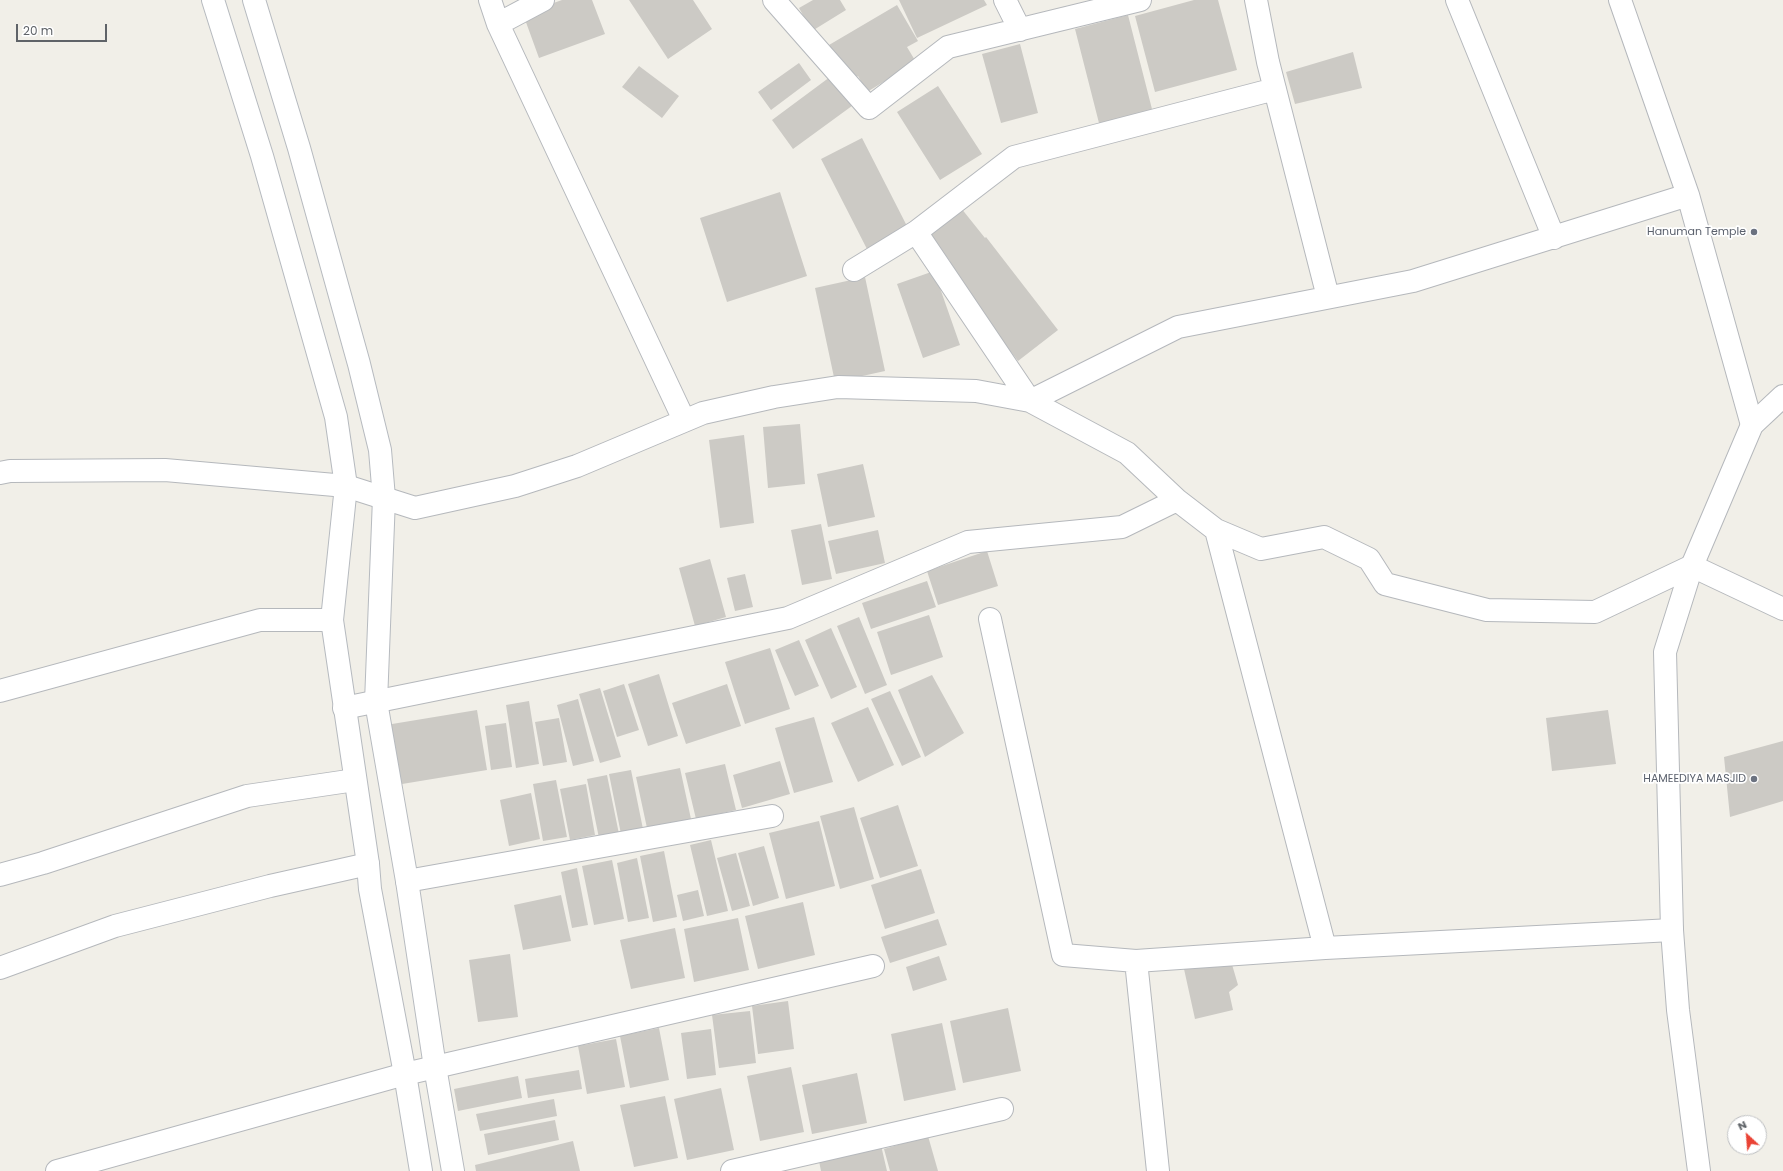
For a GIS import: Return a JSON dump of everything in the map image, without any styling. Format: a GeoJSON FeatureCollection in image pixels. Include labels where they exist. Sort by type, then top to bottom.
{"type":"FeatureCollection","features":[{"type":"Feature","properties":{"kind":"street"},"geometry":{"type":"LineString","coordinates":[[213,0],[262,156],[336,417],[346,486],[332,620],[368,864],[370,888],[405,1074],[421,1171]]}},
{"type":"Feature","properties":{"kind":"street"},"geometry":{"type":"LineString","coordinates":[[254,0],[299,148],[380,450],[384,498],[376,702],[407,881],[435,1067],[453,1171]]}},
{"type":"Feature","properties":{"kind":"street"},"geometry":{"type":"LineString","coordinates":[[490,0],[498,24],[684,420]]}},
{"type":"Feature","properties":{"kind":"street"},"geometry":{"type":"LineString","coordinates":[[498,24],[543,0]]}},
{"type":"Feature","properties":{"kind":"street"},"geometry":{"type":"LineString","coordinates":[[774,0],[869,108],[948,47],[1140,0]]}},
{"type":"Feature","properties":{"kind":"street"},"geometry":{"type":"LineString","coordinates":[[1005,0],[1020,30]]}},
{"type":"Feature","properties":{"kind":"street"},"geometry":{"type":"LineString","coordinates":[[1256,0],[1275,89],[1328,297]]}},
{"type":"Feature","properties":{"kind":"street"},"geometry":{"type":"LineString","coordinates":[[1457,0],[1554,238]]}},
{"type":"Feature","properties":{"kind":"street"},"geometry":{"type":"LineString","coordinates":[[1620,0],[1688,195],[1752,425]]}},
{"type":"Feature","properties":{"kind":"street"},"geometry":{"type":"LineString","coordinates":[[854,270],[916,232],[1014,157],[1275,89]]}},
{"type":"Feature","properties":{"kind":"street"},"geometry":{"type":"LineString","coordinates":[[1030,401],[1178,327],[1413,281],[1688,195]]}},
{"type":"Feature","properties":{"kind":"street"},"geometry":{"type":"LineString","coordinates":[[916,232],[1030,401]]}},
{"type":"Feature","properties":{"kind":"street"},"geometry":{"type":"LineString","coordinates":[[0,473],[10,471],[165,470],[346,486],[415,508],[515,486],[577,466],[703,413],[767,399],[838,387],[976,391],[1030,401],[1127,453],[1177,500],[1216,530],[1261,549],[1324,536],[1369,559],[1385,584],[1487,610],[1595,612],[1692,566]]}},
{"type":"Feature","properties":{"kind":"street"},"geometry":{"type":"LineString","coordinates":[[1699,1171],[1678,1010],[1672,930],[1665,652],[1692,566],[1752,425],[1783,396]]}},
{"type":"Feature","properties":{"kind":"street"},"geometry":{"type":"LineString","coordinates":[[344,708],[788,618],[968,542],[1122,526],[1177,500]]}},
{"type":"Feature","properties":{"kind":"street"},"geometry":{"type":"LineString","coordinates":[[1216,530],[1325,948]]}},
{"type":"Feature","properties":{"kind":"street"},"geometry":{"type":"LineString","coordinates":[[1692,566],[1783,609]]}},
{"type":"Feature","properties":{"kind":"street"},"geometry":{"type":"LineString","coordinates":[[990,619],[1063,954],[1136,961],[1325,948],[1672,930]]}},
{"type":"Feature","properties":{"kind":"street"},"geometry":{"type":"LineString","coordinates":[[0,691],[260,620],[332,620]]}},
{"type":"Feature","properties":{"kind":"street"},"geometry":{"type":"LineString","coordinates":[[0,875],[42,863],[247,796],[355,780]]}},
{"type":"Feature","properties":{"kind":"street"},"geometry":{"type":"LineString","coordinates":[[407,881],[772,816]]}},
{"type":"Feature","properties":{"kind":"street"},"geometry":{"type":"LineString","coordinates":[[0,968],[115,926],[270,886],[368,864]]}},
{"type":"Feature","properties":{"kind":"street"},"geometry":{"type":"LineString","coordinates":[[1136,961],[1158,1171]]}},
{"type":"Feature","properties":{"kind":"street"},"geometry":{"type":"LineString","coordinates":[[57,1171],[405,1074],[873,966]]}},
{"type":"Feature","properties":{"kind":"street"},"geometry":{"type":"LineString","coordinates":[[732,1171],[1002,1109]]}},
{"type":"Feature","properties":{"kind":"building"},"geometry":{"type":"Polygon","coordinates":[[[562,0],[592,0],[605,34],[539,58],[523,14],[562,0]]]}},
{"type":"Feature","properties":{"kind":"building"},"geometry":{"type":"Polygon","coordinates":[[[629,0],[693,0],[712,29],[668,59],[629,0]]]}},
{"type":"Feature","properties":{"kind":"building"},"geometry":{"type":"Polygon","coordinates":[[[813,0],[840,0],[846,10],[812,31],[799,8],[813,0]]]}},
{"type":"Feature","properties":{"kind":"building"},"geometry":{"type":"Polygon","coordinates":[[[899,0],[984,0],[987,5],[917,38],[899,0]]]}},
{"type":"Feature","properties":{"kind":"building"},"geometry":{"type":"Polygon","coordinates":[[[1194,0],[1218,0],[1237,70],[1155,92],[1135,16],[1194,0]]]}},
{"type":"Feature","properties":{"kind":"building"},"geometry":{"type":"Polygon","coordinates":[[[897,5],[918,41],[907,47],[916,62],[867,92],[858,76],[850,81],[829,45],[897,5]]]}},
{"type":"Feature","properties":{"kind":"building"},"geometry":{"type":"Polygon","coordinates":[[[1128,15],[1153,113],[1100,127],[1075,29],[1128,15]]]}},
{"type":"Feature","properties":{"kind":"building"},"geometry":{"type":"Polygon","coordinates":[[[1020,44],[1038,113],[1001,123],[982,54],[1020,44]]]}},
{"type":"Feature","properties":{"kind":"building"},"geometry":{"type":"Polygon","coordinates":[[[1353,52],[1362,88],[1295,104],[1286,72],[1353,52]]]}},
{"type":"Feature","properties":{"kind":"building"},"geometry":{"type":"Polygon","coordinates":[[[799,63],[811,80],[771,110],[758,92],[799,63]]]}},
{"type":"Feature","properties":{"kind":"building"},"geometry":{"type":"Polygon","coordinates":[[[639,66],[679,96],[662,118],[622,87],[639,66]]]}},
{"type":"Feature","properties":{"kind":"building"},"geometry":{"type":"Polygon","coordinates":[[[834,74],[856,103],[793,149],[772,120],[834,74]]]}},
{"type":"Feature","properties":{"kind":"building"},"geometry":{"type":"Polygon","coordinates":[[[938,86],[982,154],[940,180],[897,112],[938,86]]]}},
{"type":"Feature","properties":{"kind":"building"},"geometry":{"type":"Polygon","coordinates":[[[862,138],[909,230],[868,251],[821,159],[862,138]]]}},
{"type":"Feature","properties":{"kind":"building"},"geometry":{"type":"Polygon","coordinates":[[[780,192],[807,276],[727,302],[700,218],[780,192]]]}},
{"type":"Feature","properties":{"kind":"building"},"geometry":{"type":"Polygon","coordinates":[[[961,208],[985,238],[986,237],[1058,330],[1018,361],[944,265],[950,261],[928,233],[961,208]]]}},
{"type":"Feature","properties":{"kind":"building"},"geometry":{"type":"Polygon","coordinates":[[[934,271],[960,345],[923,358],[897,284],[934,271]]]}},
{"type":"Feature","properties":{"kind":"building"},"geometry":{"type":"Polygon","coordinates":[[[865,277],[885,371],[835,382],[815,288],[865,277]]]}},
{"type":"Feature","properties":{"kind":"building"},"geometry":{"type":"Polygon","coordinates":[[[800,424],[805,484],[768,488],[763,427],[800,424]]]}},
{"type":"Feature","properties":{"kind":"building"},"geometry":{"type":"Polygon","coordinates":[[[744,435],[754,523],[720,528],[709,440],[744,435]]]}},
{"type":"Feature","properties":{"kind":"building"},"geometry":{"type":"Polygon","coordinates":[[[863,464],[875,517],[828,527],[817,474],[863,464]]]}},
{"type":"Feature","properties":{"kind":"building"},"geometry":{"type":"Polygon","coordinates":[[[821,524],[832,579],[802,585],[791,530],[821,524]]]}},
{"type":"Feature","properties":{"kind":"building"},"geometry":{"type":"Polygon","coordinates":[[[878,530],[885,563],[836,574],[828,541],[878,530]]]}},
{"type":"Feature","properties":{"kind":"building"},"geometry":{"type":"Polygon","coordinates":[[[987,551],[998,586],[938,605],[927,571],[987,551]]]}},
{"type":"Feature","properties":{"kind":"building"},"geometry":{"type":"Polygon","coordinates":[[[710,559],[726,617],[695,626],[679,568],[710,559]]]}},
{"type":"Feature","properties":{"kind":"building"},"geometry":{"type":"Polygon","coordinates":[[[745,574],[753,607],[735,611],[727,578],[745,574]]]}},
{"type":"Feature","properties":{"kind":"building"},"geometry":{"type":"Polygon","coordinates":[[[927,581],[936,607],[871,629],[862,603],[927,581]]]}},
{"type":"Feature","properties":{"kind":"building"},"geometry":{"type":"Polygon","coordinates":[[[929,615],[943,657],[891,675],[877,632],[929,615]]]}},
{"type":"Feature","properties":{"kind":"building"},"geometry":{"type":"Polygon","coordinates":[[[859,617],[887,685],[865,694],[837,626],[859,617]]]}},
{"type":"Feature","properties":{"kind":"building"},"geometry":{"type":"Polygon","coordinates":[[[831,628],[857,687],[831,699],[805,640],[831,628]]]}},
{"type":"Feature","properties":{"kind":"building"},"geometry":{"type":"Polygon","coordinates":[[[799,640],[819,686],[795,696],[775,650],[799,640]]]}},
{"type":"Feature","properties":{"kind":"building"},"geometry":{"type":"Polygon","coordinates":[[[770,648],[790,709],[745,724],[725,662],[770,648]]]}},
{"type":"Feature","properties":{"kind":"building"},"geometry":{"type":"Polygon","coordinates":[[[659,674],[678,736],[648,746],[628,684],[659,674]]]}},
{"type":"Feature","properties":{"kind":"building"},"geometry":{"type":"Polygon","coordinates":[[[932,675],[964,733],[925,757],[898,690],[932,675]]]}},
{"type":"Feature","properties":{"kind":"building"},"geometry":{"type":"Polygon","coordinates":[[[624,684],[639,730],[617,737],[603,691],[624,684]]]}},
{"type":"Feature","properties":{"kind":"building"},"geometry":{"type":"Polygon","coordinates":[[[727,684],[741,726],[686,744],[672,703],[727,684]]]}},
{"type":"Feature","properties":{"kind":"building"},"geometry":{"type":"Polygon","coordinates":[[[600,688],[621,757],[600,763],[579,694],[600,688]]]}},
{"type":"Feature","properties":{"kind":"building"},"geometry":{"type":"Polygon","coordinates":[[[890,691],[921,757],[902,766],[871,699],[890,691]]]}},
{"type":"Feature","properties":{"kind":"building"},"geometry":{"type":"Polygon","coordinates":[[[578,699],[594,761],[573,766],[557,705],[578,699]]]}},
{"type":"Feature","properties":{"kind":"building"},"geometry":{"type":"Polygon","coordinates":[[[529,701],[539,764],[516,768],[506,705],[529,701]]]}},
{"type":"Feature","properties":{"kind":"building"},"geometry":{"type":"Polygon","coordinates":[[[868,707],[894,765],[858,782],[831,723],[868,707]]]}},
{"type":"Feature","properties":{"kind":"building"},"geometry":{"type":"Polygon","coordinates":[[[477,710],[487,770],[396,785],[386,725],[477,710]]]}},
{"type":"Feature","properties":{"kind":"building"},"geometry":{"type":"Polygon","coordinates":[[[1608,710],[1616,764],[1552,771],[1546,718],[1608,710]]]}},
{"type":"Feature","properties":{"kind":"building"},"geometry":{"type":"Polygon","coordinates":[[[814,717],[833,782],[794,793],[775,728],[814,717]]]}},
{"type":"Feature","properties":{"kind":"building"},"geometry":{"type":"Polygon","coordinates":[[[559,718],[567,762],[543,766],[535,722],[559,718]]]}},
{"type":"Feature","properties":{"kind":"building"},"geometry":{"type":"Polygon","coordinates":[[[506,723],[512,767],[491,770],[485,726],[506,723]]]}},
{"type":"Feature","properties":{"kind":"building","name":"HAMEEDIYA MASJID"},"geometry":{"type":"Polygon","coordinates":[[[1783,741],[1783,801],[1730,817],[1724,757],[1783,741]]]}},
{"type":"Feature","properties":{"kind":"building"},"geometry":{"type":"Polygon","coordinates":[[[780,761],[790,794],[742,808],[733,775],[780,761]]]}},
{"type":"Feature","properties":{"kind":"building"},"geometry":{"type":"Polygon","coordinates":[[[725,764],[736,810],[696,819],[685,773],[725,764]]]}},
{"type":"Feature","properties":{"kind":"building"},"geometry":{"type":"Polygon","coordinates":[[[680,768],[691,819],[647,828],[636,777],[680,768]]]}},
{"type":"Feature","properties":{"kind":"building"},"geometry":{"type":"Polygon","coordinates":[[[631,770],[643,829],[621,834],[609,774],[631,770]]]}},
{"type":"Feature","properties":{"kind":"building"},"geometry":{"type":"Polygon","coordinates":[[[607,775],[619,834],[599,838],[587,779],[607,775]]]}},
{"type":"Feature","properties":{"kind":"building"},"geometry":{"type":"Polygon","coordinates":[[[556,780],[567,837],[543,841],[533,784],[556,780]]]}},
{"type":"Feature","properties":{"kind":"building"},"geometry":{"type":"Polygon","coordinates":[[[586,784],[595,835],[570,840],[560,789],[586,784]]]}},
{"type":"Feature","properties":{"kind":"building"},"geometry":{"type":"Polygon","coordinates":[[[531,793],[540,839],[509,846],[500,800],[531,793]]]}},
{"type":"Feature","properties":{"kind":"building"},"geometry":{"type":"Polygon","coordinates":[[[898,805],[918,866],[880,878],[860,818],[898,805]]]}},
{"type":"Feature","properties":{"kind":"building"},"geometry":{"type":"Polygon","coordinates":[[[854,807],[874,879],[840,889],[820,816],[854,807]]]}},
{"type":"Feature","properties":{"kind":"building"},"geometry":{"type":"Polygon","coordinates":[[[819,821],[835,886],[786,899],[769,833],[819,821]]]}},
{"type":"Feature","properties":{"kind":"building"},"geometry":{"type":"Polygon","coordinates":[[[711,840],[728,911],[707,916],[690,845],[711,840]]]}},
{"type":"Feature","properties":{"kind":"building"},"geometry":{"type":"Polygon","coordinates":[[[764,846],[779,898],[753,906],[738,853],[764,846]]]}},
{"type":"Feature","properties":{"kind":"building"},"geometry":{"type":"Polygon","coordinates":[[[664,851],[677,917],[653,922],[640,856],[664,851]]]}},
{"type":"Feature","properties":{"kind":"building"},"geometry":{"type":"Polygon","coordinates":[[[736,853],[750,906],[732,911],[717,858],[736,853]]]}},
{"type":"Feature","properties":{"kind":"building"},"geometry":{"type":"Polygon","coordinates":[[[637,858],[649,918],[628,922],[617,863],[637,858]]]}},
{"type":"Feature","properties":{"kind":"building"},"geometry":{"type":"Polygon","coordinates":[[[612,860],[624,919],[594,925],[582,866],[612,860]]]}},
{"type":"Feature","properties":{"kind":"building"},"geometry":{"type":"Polygon","coordinates":[[[577,868],[588,925],[572,928],[561,872],[577,868]]]}},
{"type":"Feature","properties":{"kind":"building"},"geometry":{"type":"Polygon","coordinates":[[[921,869],[935,913],[885,929],[871,885],[921,869]]]}},
{"type":"Feature","properties":{"kind":"building"},"geometry":{"type":"Polygon","coordinates":[[[698,890],[704,916],[683,921],[677,895],[698,890]]]}},
{"type":"Feature","properties":{"kind":"building"},"geometry":{"type":"Polygon","coordinates":[[[561,895],[571,941],[523,950],[514,905],[561,895]]]}},
{"type":"Feature","properties":{"kind":"building"},"geometry":{"type":"Polygon","coordinates":[[[803,902],[815,955],[758,969],[745,916],[803,902]]]}},
{"type":"Feature","properties":{"kind":"building"},"geometry":{"type":"Polygon","coordinates":[[[738,918],[749,970],[694,982],[684,929],[738,918]]]}},
{"type":"Feature","properties":{"kind":"building"},"geometry":{"type":"Polygon","coordinates":[[[938,919],[947,945],[890,963],[881,937],[938,919]]]}},
{"type":"Feature","properties":{"kind":"building"},"geometry":{"type":"Polygon","coordinates":[[[675,928],[685,978],[631,989],[620,940],[675,928]]]}},
{"type":"Feature","properties":{"kind":"building"},"geometry":{"type":"Polygon","coordinates":[[[510,954],[518,1017],[478,1022],[469,960],[510,954]]]}},
{"type":"Feature","properties":{"kind":"building"},"geometry":{"type":"Polygon","coordinates":[[[939,956],[947,980],[913,991],[906,967],[939,956]]]}},
{"type":"Feature","properties":{"kind":"building"},"geometry":{"type":"Polygon","coordinates":[[[1231,961],[1238,985],[1229,992],[1233,1010],[1195,1019],[1184,969],[1231,961]]]}},
{"type":"Feature","properties":{"kind":"building"},"geometry":{"type":"Polygon","coordinates":[[[788,1001],[794,1049],[758,1054],[752,1006],[788,1001]]]}},
{"type":"Feature","properties":{"kind":"building"},"geometry":{"type":"Polygon","coordinates":[[[1008,1008],[1021,1071],[963,1083],[950,1021],[1008,1008]]]}},
{"type":"Feature","properties":{"kind":"building"},"geometry":{"type":"Polygon","coordinates":[[[750,1011],[756,1063],[719,1068],[712,1015],[750,1011]]]}},
{"type":"Feature","properties":{"kind":"building"},"geometry":{"type":"Polygon","coordinates":[[[942,1023],[956,1090],[904,1101],[891,1034],[942,1023]]]}},
{"type":"Feature","properties":{"kind":"building"},"geometry":{"type":"Polygon","coordinates":[[[659,1028],[669,1080],[630,1088],[620,1036],[659,1028]]]}},
{"type":"Feature","properties":{"kind":"building"},"geometry":{"type":"Polygon","coordinates":[[[711,1029],[716,1075],[687,1079],[681,1033],[711,1029]]]}},
{"type":"Feature","properties":{"kind":"building"},"geometry":{"type":"Polygon","coordinates":[[[616,1039],[625,1087],[587,1094],[578,1046],[616,1039]]]}},
{"type":"Feature","properties":{"kind":"building"},"geometry":{"type":"Polygon","coordinates":[[[791,1067],[804,1132],[760,1141],[747,1076],[791,1067]]]}},
{"type":"Feature","properties":{"kind":"building"},"geometry":{"type":"Polygon","coordinates":[[[579,1070],[582,1089],[528,1098],[525,1079],[579,1070]]]}},
{"type":"Feature","properties":{"kind":"building"},"geometry":{"type":"Polygon","coordinates":[[[857,1073],[867,1123],[812,1134],[802,1085],[857,1073]]]}},
{"type":"Feature","properties":{"kind":"building"},"geometry":{"type":"Polygon","coordinates":[[[518,1076],[522,1098],[458,1111],[454,1089],[518,1076]]]}},
{"type":"Feature","properties":{"kind":"building"},"geometry":{"type":"Polygon","coordinates":[[[721,1088],[734,1150],[687,1160],[674,1099],[721,1088]]]}},
{"type":"Feature","properties":{"kind":"building"},"geometry":{"type":"Polygon","coordinates":[[[665,1096],[678,1158],[634,1167],[620,1105],[665,1096]]]}},
{"type":"Feature","properties":{"kind":"building"},"geometry":{"type":"Polygon","coordinates":[[[554,1099],[557,1116],[480,1131],[476,1114],[554,1099]]]}},
{"type":"Feature","properties":{"kind":"building"},"geometry":{"type":"Polygon","coordinates":[[[555,1120],[559,1140],[488,1155],[484,1134],[555,1120]]]}},
{"type":"Feature","properties":{"kind":"building"},"geometry":{"type":"Polygon","coordinates":[[[928,1136],[938,1171],[890,1171],[884,1149],[928,1136]]]}},
{"type":"Feature","properties":{"kind":"building"},"geometry":{"type":"Polygon","coordinates":[[[573,1141],[580,1171],[476,1171],[475,1165],[573,1141]]]}},
{"type":"Feature","properties":{"kind":"building"},"geometry":{"type":"Polygon","coordinates":[[[880,1141],[887,1171],[821,1171],[818,1156],[880,1141]]]}},
{"type":"Feature","properties":{"kind":"place","name":"Hanuman Temple"},"geometry":{"type":"Point","coordinates":[1754,232]}},
{"type":"Feature","properties":{"kind":"place","name":"HAMEEDIYA MASJID"},"geometry":{"type":"Point","coordinates":[1754,779]}}]}
